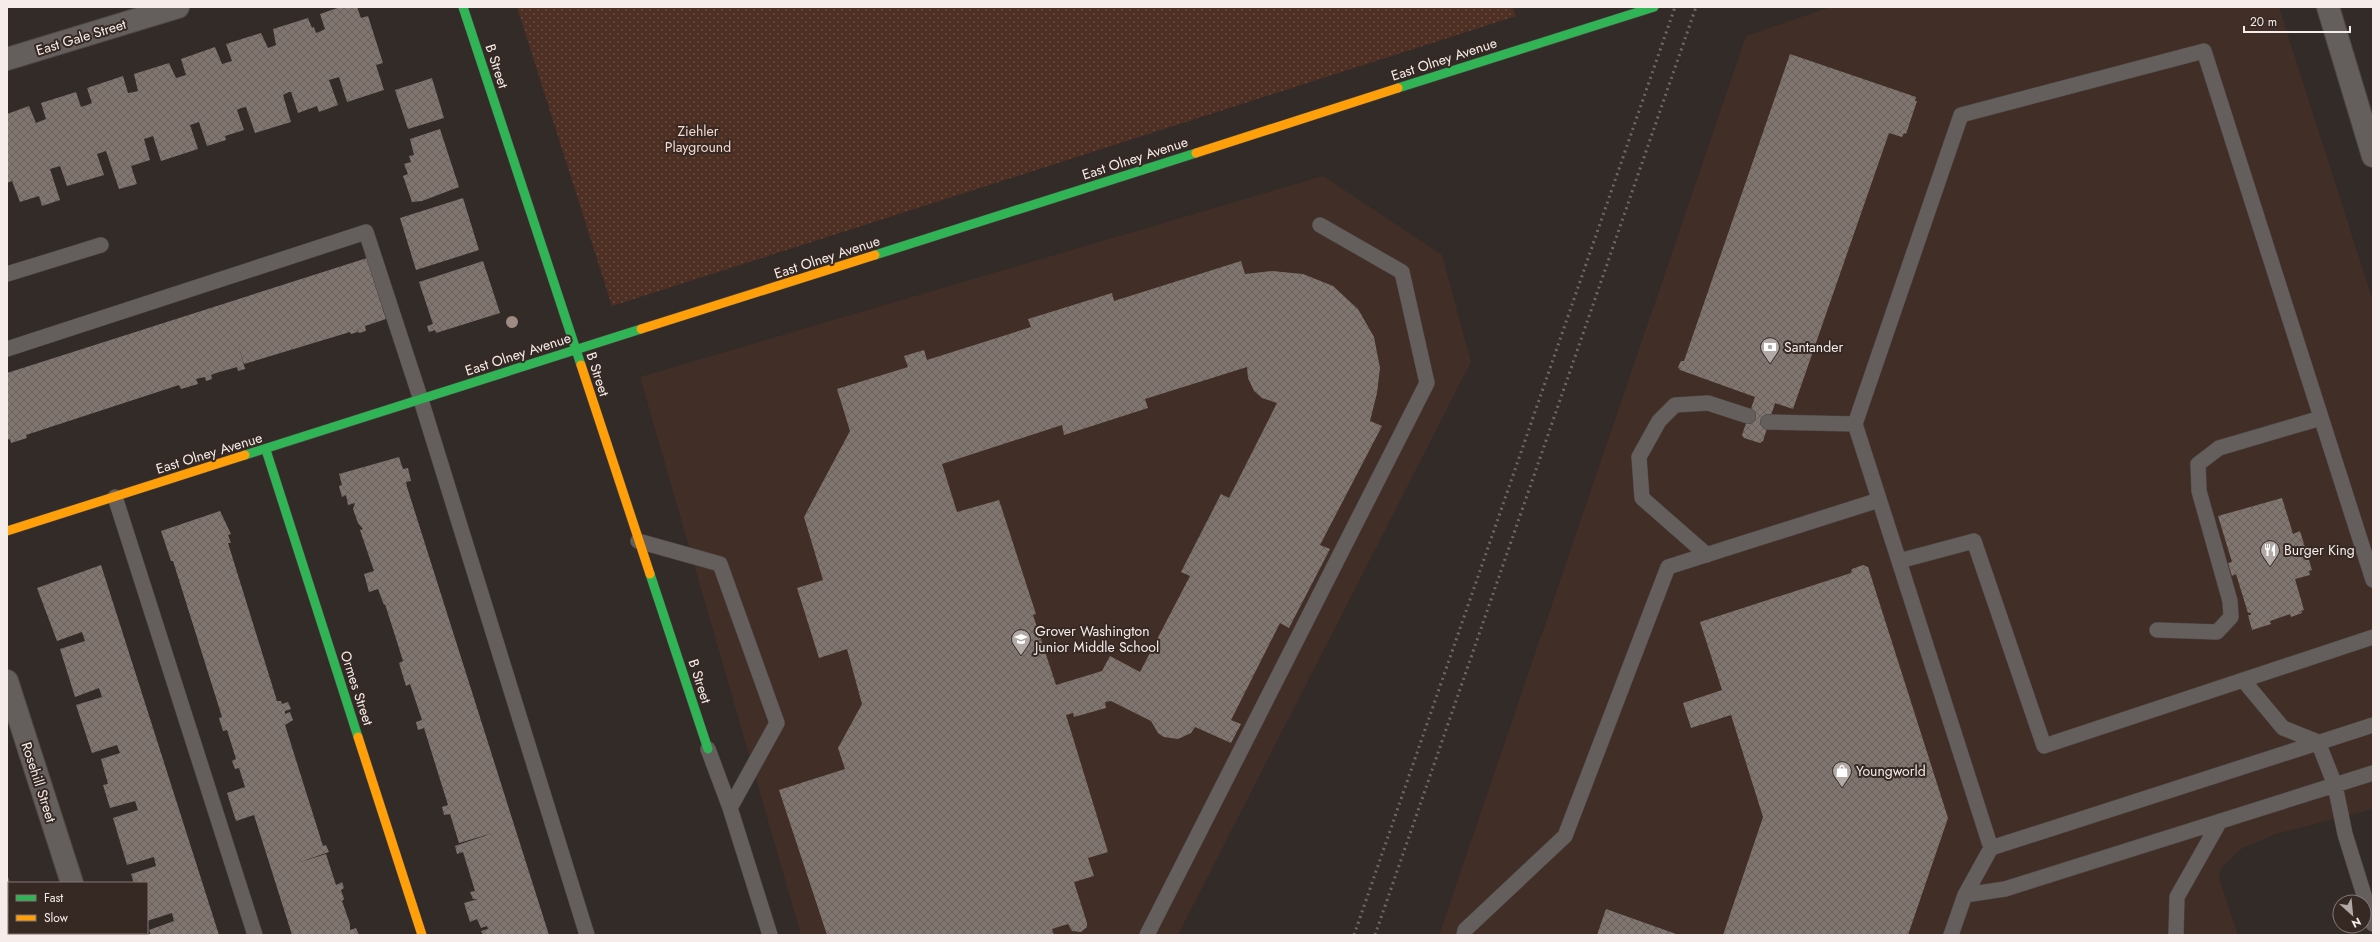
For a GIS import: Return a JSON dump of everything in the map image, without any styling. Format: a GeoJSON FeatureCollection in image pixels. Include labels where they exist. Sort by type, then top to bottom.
{"type":"FeatureCollection","features":[{"type":"Feature","properties":{"kind":"street","name":"East Gale Street"},"geometry":{"type":"LineString","coordinates":[[7,59],[178,7]]}},
{"type":"Feature","properties":{"kind":"street","name":"B Street"},"geometry":{"type":"LineString","coordinates":[[463,7],[638,541],[708,749]]}},
{"type":"Feature","properties":{"kind":"street","name":"East Olney Avenue"},"geometry":{"type":"LineString","coordinates":[[7,531],[266,450],[575,350],[1654,7]]}},
{"type":"Feature","properties":{"kind":"street"},"geometry":{"type":"LineString","coordinates":[[2328,7],[2373,156]]}},
{"type":"Feature","properties":{"kind":"street","name":"Ormes Street"},"geometry":{"type":"LineString","coordinates":[[266,450],[422,935]]}},
{"type":"Feature","properties":{"kind":"street","name":"Rosehill Street"},"geometry":{"type":"LineString","coordinates":[[7,681],[72,882]]}},
{"type":"Feature","properties":{"kind":"lane"},"geometry":{"type":"LineString","coordinates":[[1991,848],[1855,424],[1961,114],[2204,50],[2373,580]]}},
{"type":"Feature","properties":{"kind":"lane"},"geometry":{"type":"LineString","coordinates":[[1147,935],[1427,383],[1402,272],[1320,225]]}},
{"type":"Feature","properties":{"kind":"lane"},"geometry":{"type":"LineString","coordinates":[[7,349],[366,232],[421,400],[587,935]]}},
{"type":"Feature","properties":{"kind":"lane"},"geometry":{"type":"LineString","coordinates":[[7,274],[101,245]]}},
{"type":"Feature","properties":{"kind":"lane"},"geometry":{"type":"LineString","coordinates":[[1707,554],[1642,498],[1639,457],[1659,421],[1675,405],[1708,403],[1748,416]]}},
{"type":"Feature","properties":{"kind":"lane"},"geometry":{"type":"LineString","coordinates":[[2157,630],[2217,632],[2231,617],[2230,600],[2199,491],[2198,464],[2219,448],[2321,418]]}},
{"type":"Feature","properties":{"kind":"lane"},"geometry":{"type":"LineString","coordinates":[[1768,422],[1855,424]]}},
{"type":"Feature","properties":{"kind":"lane"},"geometry":{"type":"LineString","coordinates":[[115,497],[255,935]]}},
{"type":"Feature","properties":{"kind":"lane"},"geometry":{"type":"LineString","coordinates":[[1464,935],[1465,930],[1565,836],[1668,567],[1879,500]]}},
{"type":"Feature","properties":{"kind":"lane"},"geometry":{"type":"LineString","coordinates":[[638,541],[720,564],[777,723],[730,808]]}},
{"type":"Feature","properties":{"kind":"lane"},"geometry":{"type":"LineString","coordinates":[[1899,561],[1974,541],[2044,746],[2373,637]]}},
{"type":"Feature","properties":{"kind":"lane"},"geometry":{"type":"LineString","coordinates":[[2242,680],[2283,728],[2318,742],[2335,785],[2345,834],[2373,924]]}},
{"type":"Feature","properties":{"kind":"lane"},"geometry":{"type":"LineString","coordinates":[[1951,935],[1965,895],[1991,848],[2373,725]]}},
{"type":"Feature","properties":{"kind":"lane"},"geometry":{"type":"LineString","coordinates":[[708,749],[730,808],[770,935]]}},
{"type":"Feature","properties":{"kind":"lane"},"geometry":{"type":"LineString","coordinates":[[1965,895],[2005,889],[2373,773]]}},
{"type":"Feature","properties":{"kind":"lane"},"geometry":{"type":"LineString","coordinates":[[2176,935],[2177,897],[2220,821]]}},
{"type":"Feature","properties":{"kind":"shaded area"},"geometry":{"type":"Polygon","coordinates":[[[1830,7],[2279,7],[2373,301],[2373,809],[2276,834],[2241,849],[2221,869],[2219,878],[2238,935],[1439,935],[1746,36],[1830,7]]]}},
{"type":"Feature","properties":{"kind":"shaded area","name":"Grover Washington Junior Middle School"},"geometry":{"type":"Polygon","coordinates":[[[1323,176],[1442,255],[1471,362],[1178,935],[801,935],[640,377],[1323,176]]]}},
{"type":"Feature","properties":{"kind":"green space","name":"Ziehler Playground"},"geometry":{"type":"Polygon","coordinates":[[[517,7],[1512,7],[1516,16],[612,306],[517,7]]]}},
{"type":"Feature","properties":{"kind":"building"},"geometry":{"type":"Polygon","coordinates":[[[340,7],[357,7],[361,18],[368,16],[383,63],[376,65],[384,90],[347,102],[339,77],[329,80],[338,105],[319,112],[317,106],[298,113],[291,92],[289,92],[283,95],[291,122],[255,133],[246,107],[241,108],[237,110],[244,130],[225,136],[226,140],[207,146],[199,122],[190,125],[198,149],[161,161],[153,136],[144,139],[150,160],[131,166],[137,184],[119,189],[106,151],[97,154],[104,175],[67,186],[60,166],[50,169],[60,200],[42,206],[39,196],[20,202],[12,181],[7,183],[7,114],[29,106],[36,123],[46,119],[41,103],[76,92],[81,107],[92,103],[87,88],[123,76],[128,93],[138,91],[134,74],[169,63],[176,78],[186,75],[181,59],[215,47],[222,64],[232,61],[226,44],[261,33],[268,48],[276,45],[273,29],[308,18],[316,33],[325,29],[320,14],[340,7]]]}},
{"type":"Feature","properties":{"kind":"building"},"geometry":{"type":"Polygon","coordinates":[[[1790,54],[1916,97],[1915,101],[1917,101],[1906,134],[1904,133],[1902,137],[1889,133],[1793,409],[1775,403],[1763,441],[1760,443],[1744,438],[1742,435],[1755,397],[1680,370],[1678,367],[1681,361],[1684,361],[1790,54]]]}},
{"type":"Feature","properties":{"kind":"building"},"geometry":{"type":"Polygon","coordinates":[[[432,78],[444,118],[408,129],[395,90],[432,78]]]}},
{"type":"Feature","properties":{"kind":"building"},"geometry":{"type":"Polygon","coordinates":[[[440,129],[459,187],[422,201],[412,202],[403,176],[408,174],[404,164],[411,162],[409,156],[414,155],[410,139],[440,129]]]}},
{"type":"Feature","properties":{"kind":"building"},"geometry":{"type":"Polygon","coordinates":[[[463,198],[479,250],[416,270],[400,218],[463,198]]]}},
{"type":"Feature","properties":{"kind":"building"},"geometry":{"type":"Polygon","coordinates":[[[367,258],[386,319],[365,326],[366,331],[359,333],[357,328],[358,332],[351,334],[350,332],[244,364],[238,344],[245,369],[238,371],[237,367],[216,373],[211,375],[212,379],[206,381],[205,377],[196,379],[198,384],[181,389],[179,385],[26,435],[27,438],[11,443],[10,439],[7,440],[7,373],[367,258]]]}},
{"type":"Feature","properties":{"kind":"building"},"geometry":{"type":"Polygon","coordinates":[[[483,261],[500,313],[436,333],[435,330],[429,332],[427,326],[433,324],[419,282],[483,261]]]}},
{"type":"Feature","properties":{"kind":"building"},"geometry":{"type":"Polygon","coordinates":[[[1241,261],[1245,274],[1272,271],[1303,274],[1333,286],[1358,309],[1374,337],[1380,368],[1377,393],[1370,421],[1382,426],[1320,545],[1330,549],[1289,628],[1280,623],[1231,720],[1241,724],[1231,743],[1195,727],[1191,733],[1178,739],[1164,737],[1158,733],[1151,721],[1111,701],[1105,702],[1106,708],[1074,717],[1073,713],[1066,715],[1108,852],[1088,858],[1094,876],[1074,882],[1087,923],[1087,927],[1081,932],[1072,931],[1068,924],[1052,929],[1054,935],[827,935],[779,790],[845,769],[838,748],[862,704],[847,649],[819,658],[797,588],[823,580],[804,517],[850,431],[837,389],[908,367],[904,356],[924,350],[927,360],[1031,327],[1028,319],[1112,293],[1114,301],[1241,261]],[[1247,367],[1145,399],[1148,408],[1064,435],[1062,425],[942,464],[957,512],[999,500],[1036,614],[1033,615],[1056,685],[1102,671],[1110,656],[1140,672],[1190,576],[1181,572],[1221,494],[1229,498],[1277,403],[1262,398],[1254,391],[1248,378],[1247,367]]]}},
{"type":"Feature","properties":{"kind":"building"},"geometry":{"type":"Polygon","coordinates":[[[399,457],[403,469],[408,468],[411,481],[406,482],[407,487],[549,935],[483,935],[481,931],[488,929],[487,926],[481,928],[477,919],[470,922],[464,903],[478,899],[473,899],[470,892],[475,891],[463,852],[457,854],[455,846],[493,833],[459,843],[450,814],[444,815],[442,807],[448,805],[424,728],[418,730],[416,722],[422,720],[410,684],[406,686],[399,663],[403,661],[385,604],[384,605],[378,589],[369,592],[364,574],[374,571],[360,530],[363,529],[358,523],[353,509],[355,503],[348,505],[346,495],[342,497],[339,486],[342,485],[339,474],[399,457]]]}},
{"type":"Feature","properties":{"kind":"building","name":"Burger King"},"geometry":{"type":"Polygon","coordinates":[[[2282,498],[2293,534],[2300,531],[2312,570],[2309,571],[2310,575],[2295,579],[2304,610],[2301,611],[2302,613],[2291,617],[2290,614],[2270,621],[2271,624],[2252,630],[2248,615],[2251,615],[2250,612],[2248,613],[2236,574],[2232,576],[2228,563],[2232,562],[2218,516],[2282,498]]]}},
{"type":"Feature","properties":{"kind":"building"},"geometry":{"type":"Polygon","coordinates":[[[220,511],[231,534],[228,535],[231,543],[228,543],[277,701],[281,701],[282,704],[288,702],[291,709],[285,711],[285,714],[290,712],[293,720],[285,725],[323,846],[326,845],[329,852],[297,863],[326,854],[336,885],[342,882],[344,888],[341,890],[344,899],[342,901],[350,924],[350,930],[356,928],[359,935],[292,935],[254,815],[236,821],[227,793],[245,787],[239,768],[235,769],[232,761],[236,759],[227,730],[223,731],[219,718],[222,717],[173,561],[171,561],[161,531],[220,511]]]}},
{"type":"Feature","properties":{"kind":"building"},"geometry":{"type":"Polygon","coordinates":[[[101,565],[219,935],[151,935],[149,930],[174,921],[172,913],[148,921],[148,882],[134,882],[131,874],[156,866],[154,857],[127,865],[113,818],[138,810],[135,801],[110,808],[103,785],[108,784],[101,759],[120,753],[117,745],[92,753],[76,705],[102,697],[99,688],[75,697],[60,649],[85,641],[82,632],[57,641],[37,588],[101,565]]]}},
{"type":"Feature","properties":{"kind":"building"},"geometry":{"type":"Polygon","coordinates":[[[1863,565],[1868,567],[1948,818],[1908,935],[1723,935],[1763,817],[1731,715],[1691,728],[1683,703],[1722,690],[1700,622],[1851,573],[1852,569],[1863,565]]]}},
{"type":"Feature","properties":{"kind":"building"},"geometry":{"type":"Polygon","coordinates":[[[7,874],[10,882],[8,882],[7,910],[7,874]]]}},
{"type":"Feature","properties":{"kind":"building"},"geometry":{"type":"Polygon","coordinates":[[[1606,909],[1679,935],[1597,935],[1606,909]]]}},
{"type":"Feature","properties":{"kind":"building"},"geometry":{"type":"Polygon","coordinates":[[[8,911],[8,934],[27,935],[7,935],[8,911]]]}},
{"type":"Feature","properties":{"kind":"railway"},"geometry":{"type":"LineString","coordinates":[[1354,935],[1675,7]]}},
{"type":"Feature","properties":{"kind":"railway"},"geometry":{"type":"LineString","coordinates":[[1375,935],[1696,7]]}},
{"type":"Feature","properties":{"kind":"traffic: fast"},"geometry":{"type":"LineString","coordinates":[[463,7],[581,365]]}},
{"type":"Feature","properties":{"kind":"traffic: fast"},"geometry":{"type":"LineString","coordinates":[[1398,88],[1654,7]]}},
{"type":"Feature","properties":{"kind":"traffic: fast"},"geometry":{"type":"LineString","coordinates":[[875,255],[1196,153]]}},
{"type":"Feature","properties":{"kind":"traffic: fast"},"geometry":{"type":"LineString","coordinates":[[245,455],[641,329]]}},
{"type":"Feature","properties":{"kind":"traffic: fast"},"geometry":{"type":"LineString","coordinates":[[266,450],[358,737]]}},
{"type":"Feature","properties":{"kind":"traffic: fast"},"geometry":{"type":"LineString","coordinates":[[650,574],[708,749]]}},
{"type":"Feature","properties":{"kind":"traffic: slow"},"geometry":{"type":"LineString","coordinates":[[1196,153],[1398,88]]}},
{"type":"Feature","properties":{"kind":"traffic: slow"},"geometry":{"type":"LineString","coordinates":[[641,329],[875,255]]}},
{"type":"Feature","properties":{"kind":"traffic: slow"},"geometry":{"type":"LineString","coordinates":[[581,365],[650,574]]}},
{"type":"Feature","properties":{"kind":"traffic: slow"},"geometry":{"type":"LineString","coordinates":[[7,531],[245,455]]}},
{"type":"Feature","properties":{"kind":"traffic: slow"},"geometry":{"type":"LineString","coordinates":[[358,737],[422,935]]}},
{"type":"Feature","properties":{"kind":"place","name":"Santander"},"geometry":{"type":"Point","coordinates":[1770,364]}},
{"type":"Feature","properties":{"kind":"place","name":"Burger King"},"geometry":{"type":"Point","coordinates":[2270,567]}},
{"type":"Feature","properties":{"kind":"place","name":"Grover Washington Junior Middle School"},"geometry":{"type":"Point","coordinates":[1021,656]}},
{"type":"Feature","properties":{"kind":"place","name":"Youngworld"},"geometry":{"type":"Point","coordinates":[1842,788]}}]}
